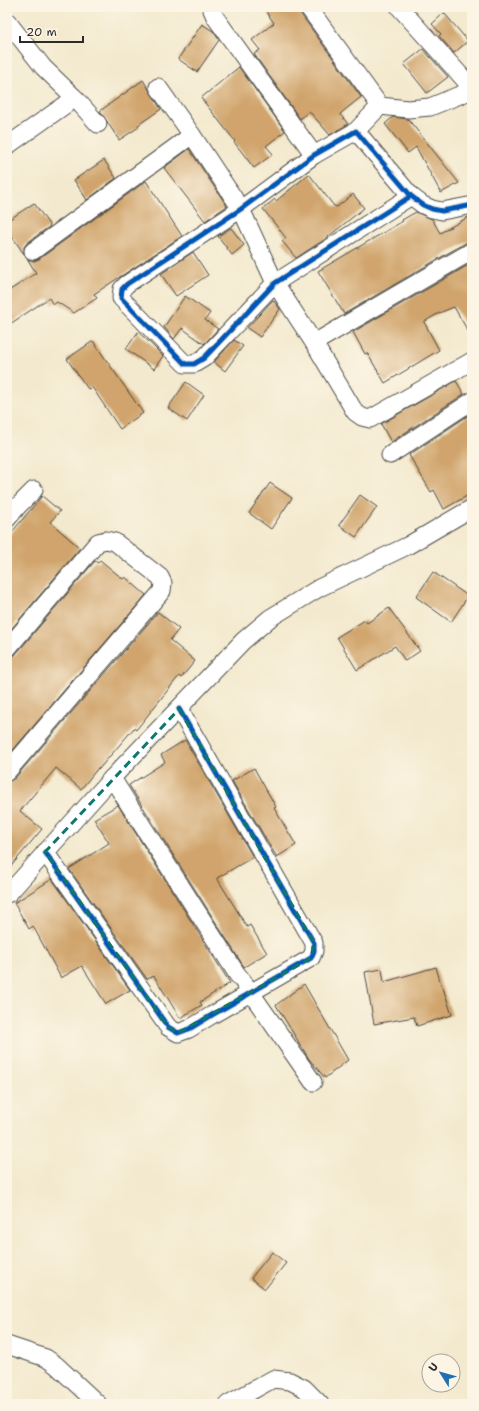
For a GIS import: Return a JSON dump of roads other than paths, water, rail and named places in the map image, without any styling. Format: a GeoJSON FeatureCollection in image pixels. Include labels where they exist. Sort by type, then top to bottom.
{"type":"FeatureCollection","features":[{"type":"Feature","properties":{"kind":"street"},"geometry":{"type":"LineString","coordinates":[[212,7],[215,17],[314,155]]}},
{"type":"Feature","properties":{"kind":"street"},"geometry":{"type":"LineString","coordinates":[[308,7],[380,106],[408,109],[430,107],[472,89],[399,7]]}},
{"type":"Feature","properties":{"kind":"street"},"geometry":{"type":"LineString","coordinates":[[7,21],[43,67],[75,98],[98,124]]}},
{"type":"Feature","properties":{"kind":"street"},"geometry":{"type":"LineString","coordinates":[[158,87],[241,209],[275,283],[314,343],[355,412],[362,417],[370,419],[472,361]]}},
{"type":"Feature","properties":{"kind":"street"},"geometry":{"type":"LineString","coordinates":[[7,146],[75,98]]}},
{"type":"Feature","properties":{"kind":"street"},"geometry":{"type":"LineString","coordinates":[[380,106],[356,131],[314,155],[241,209],[127,284],[122,290],[121,298],[186,364],[194,364],[204,358],[275,283],[411,196]]}},
{"type":"Feature","properties":{"kind":"street"},"geometry":{"type":"LineString","coordinates":[[356,131],[411,196],[432,209],[442,211],[468,206]]}},
{"type":"Feature","properties":{"kind":"street"},"geometry":{"type":"LineString","coordinates":[[33,251],[192,135]]}},
{"type":"Feature","properties":{"kind":"street"},"geometry":{"type":"LineString","coordinates":[[314,343],[472,251]]}},
{"type":"Feature","properties":{"kind":"street"},"geometry":{"type":"LineString","coordinates":[[390,454],[472,401]]}},
{"type":"Feature","properties":{"kind":"street"},"geometry":{"type":"LineString","coordinates":[[7,519],[34,490]]}},
{"type":"Feature","properties":{"kind":"street"},"geometry":{"type":"LineString","coordinates":[[7,894],[112,778],[243,641],[270,618],[319,588],[407,546],[472,508]]}},
{"type":"Feature","properties":{"kind":"street"},"geometry":{"type":"LineString","coordinates":[[7,649],[98,542],[106,540],[115,542],[160,577],[163,584],[162,591],[7,772]]}},
{"type":"Feature","properties":{"kind":"street"},"geometry":{"type":"LineString","coordinates":[[45,852],[168,1027],[178,1033],[189,1029],[311,958],[314,951],[314,943],[179,709]]}},
{"type":"Feature","properties":{"kind":"street"},"geometry":{"type":"LineString","coordinates":[[112,778],[237,974],[313,1082]]}},
{"type":"Feature","properties":{"kind":"street"},"geometry":{"type":"LineString","coordinates":[[7,1345],[46,1358],[56,1365],[98,1404]]}},
{"type":"Feature","properties":{"kind":"street"},"geometry":{"type":"LineString","coordinates":[[228,1404],[273,1379],[290,1381],[304,1388],[320,1404]]}}]}
